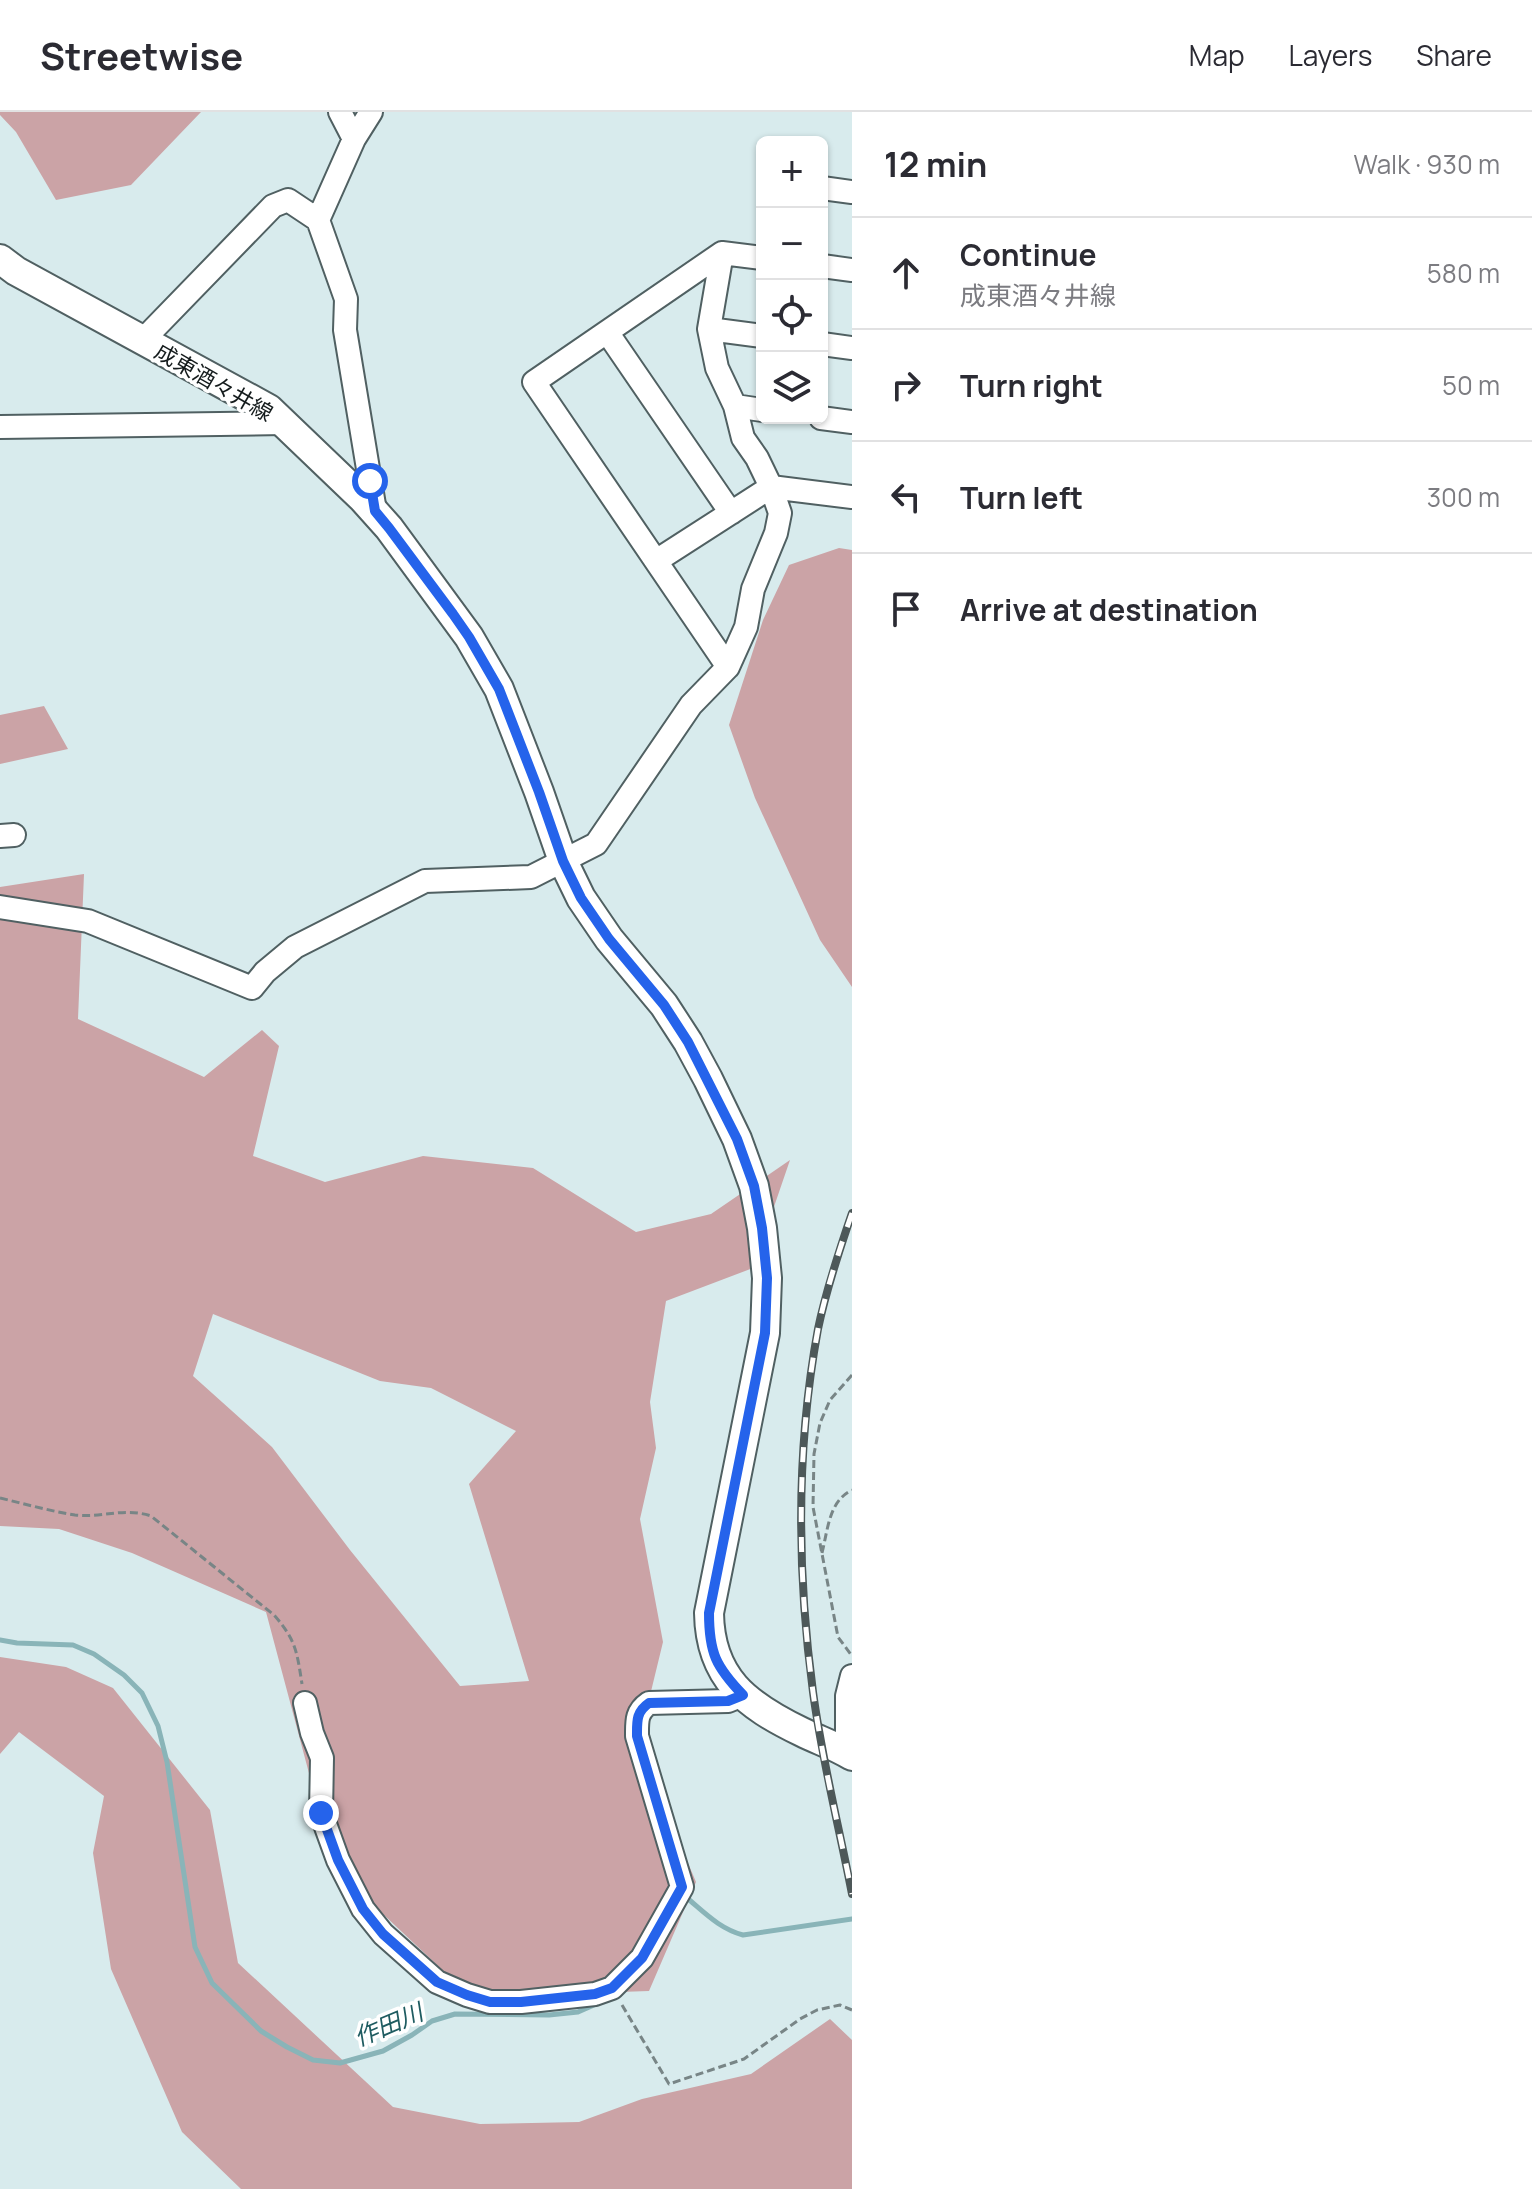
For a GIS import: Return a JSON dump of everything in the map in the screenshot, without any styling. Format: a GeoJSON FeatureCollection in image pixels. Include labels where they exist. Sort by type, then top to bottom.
{"type":"FeatureCollection","features":[{"type":"Feature","properties":{"kind":"main road","name":"成東酒々井線"},"geometry":{"type":"LineString","coordinates":[[0,259],[16,271],[269,409],[389,528],[469,637],[499,689],[563,861],[581,898],[609,939],[664,1005],[688,1042],[737,1139],[754,1186],[767,1278],[765,1333],[709,1613],[713,1654],[724,1674],[743,1695],[777,1719],[849,1754]]}},
{"type":"Feature","properties":{"kind":"street"},"geometry":{"type":"LineString","coordinates":[[340,112],[354,139]]}},
{"type":"Feature","properties":{"kind":"street"},"geometry":{"type":"LineString","coordinates":[[318,220],[354,139],[371,112]]}},
{"type":"Feature","properties":{"kind":"street"},"geometry":{"type":"LineString","coordinates":[[828,189],[852,192]]}},
{"type":"Feature","properties":{"kind":"street"},"geometry":{"type":"LineString","coordinates":[[142,341],[273,206],[288,200],[318,220],[346,299],[345,330],[375,511]]}},
{"type":"Feature","properties":{"kind":"street"},"geometry":{"type":"LineString","coordinates":[[728,667],[534,382],[722,253],[756,257]]}},
{"type":"Feature","properties":{"kind":"street"},"geometry":{"type":"LineString","coordinates":[[0,907],[88,921],[252,988],[265,972],[295,947],[425,881],[531,877],[596,844],[691,705],[728,667],[746,627],[753,589],[776,533],[780,513],[757,458],[743,438],[735,406],[717,368],[709,329],[722,253]]}},
{"type":"Feature","properties":{"kind":"street"},"geometry":{"type":"LineString","coordinates":[[828,267],[852,270]]}},
{"type":"Feature","properties":{"kind":"street"},"geometry":{"type":"LineString","coordinates":[[709,329],[756,335]]}},
{"type":"Feature","properties":{"kind":"street"},"geometry":{"type":"LineString","coordinates":[[607,332],[731,513]]}},
{"type":"Feature","properties":{"kind":"street"},"geometry":{"type":"LineString","coordinates":[[828,345],[852,348]]}},
{"type":"Feature","properties":{"kind":"street"},"geometry":{"type":"LineString","coordinates":[[735,406],[756,409]]}},
{"type":"Feature","properties":{"kind":"street"},"geometry":{"type":"LineString","coordinates":[[828,419],[852,422]]}},
{"type":"Feature","properties":{"kind":"street"},"geometry":{"type":"LineString","coordinates":[[0,427],[284,423]]}},
{"type":"Feature","properties":{"kind":"street"},"geometry":{"type":"LineString","coordinates":[[656,561],[771,487],[852,497]]}},
{"type":"Feature","properties":{"kind":"street"},"geometry":{"type":"LineString","coordinates":[[849,1754],[847,1696],[852,1676]]}},
{"type":"Feature","properties":{"kind":"street"},"geometry":{"type":"LineString","coordinates":[[305,1703],[322,1758],[321,1813],[338,1860],[363,1909],[383,1934],[437,1982],[490,2002],[521,2002],[595,1994],[612,1988],[642,1958],[682,1887],[637,1736],[637,1717],[641,1708],[649,1703],[728,1701],[743,1695]]}},
{"type":"Feature","properties":{"kind":"path"},"geometry":{"type":"LineString","coordinates":[[852,1375],[830,1400],[820,1423],[814,1454],[813,1507],[838,1637],[852,1656]]}},
{"type":"Feature","properties":{"kind":"path"},"geometry":{"type":"LineString","coordinates":[[821,1556],[834,1504],[841,1495],[852,1490]]}},
{"type":"Feature","properties":{"kind":"path"},"geometry":{"type":"LineString","coordinates":[[0,1498],[77,1515],[138,1511],[151,1516],[274,1615],[287,1630],[294,1642],[305,1703]]}},
{"type":"Feature","properties":{"kind":"path"},"geometry":{"type":"LineString","coordinates":[[612,1988],[669,2084],[744,2059],[817,2010],[840,2005],[852,2010]]}},
{"type":"Feature","properties":{"kind":"shaded area"},"geometry":{"type":"Polygon","coordinates":[[[0,112],[201,112],[131,185],[56,200],[16,132],[0,112]]]}},
{"type":"Feature","properties":{"kind":"shaded area"},"geometry":{"type":"Polygon","coordinates":[[[839,548],[852,550],[852,987],[820,940],[755,798],[729,725],[763,620],[789,565],[839,548]]]}},
{"type":"Feature","properties":{"kind":"shaded area"},"geometry":{"type":"Polygon","coordinates":[[[44,706],[68,749],[0,764],[0,715],[44,706]]]}},
{"type":"Feature","properties":{"kind":"shaded area"},"geometry":{"type":"Polygon","coordinates":[[[84,874],[78,1019],[204,1077],[262,1030],[279,1046],[253,1156],[325,1182],[423,1156],[533,1168],[636,1232],[711,1214],[790,1160],[753,1268],[666,1301],[650,1402],[656,1448],[640,1519],[663,1642],[638,1745],[696,1882],[649,1991],[471,1997],[349,1882],[310,1777],[266,1612],[132,1553],[59,1529],[0,1526],[0,887],[84,874]],[[213,1314],[193,1376],[272,1447],[460,1686],[529,1681],[469,1484],[516,1431],[431,1388],[380,1381],[213,1314]]]}},
{"type":"Feature","properties":{"kind":"shaded area"},"geometry":{"type":"Polygon","coordinates":[[[0,1657],[66,1667],[113,1688],[210,1810],[238,1963],[393,2107],[480,2124],[579,2122],[642,2099],[751,2074],[830,2019],[852,2040],[852,2189],[241,2189],[182,2132],[111,1969],[93,1853],[104,1796],[19,1732],[0,1754],[0,1657]]]}},
{"type":"Feature","properties":{"kind":"waterway","name":"作田川"},"geometry":{"type":"LineString","coordinates":[[0,1640],[73,1645],[94,1654],[124,1675],[142,1693],[158,1726],[167,1762],[195,1947],[212,1983],[261,2031],[287,2047],[313,2060],[340,2063],[383,2051],[432,2021],[455,2014],[549,2015],[578,2012],[603,2001]]}},
{"type":"Feature","properties":{"kind":"waterway","name":"作田川"},"geometry":{"type":"LineString","coordinates":[[684,1903],[687,1898],[720,1925],[743,1935],[852,1919]]}},
{"type":"Feature","properties":{"kind":"railway"},"geometry":{"type":"LineString","coordinates":[[852,1213],[818,1329],[806,1419],[801,1510],[804,1601],[813,1692],[852,1894]]}},
{"type":"Feature","properties":{"kind":"route"},"geometry":{"type":"LineString","coordinates":[[321,1813],[338,1860],[363,1909],[383,1934],[437,1982],[490,2002],[595,1994],[612,1988],[642,1958],[682,1887],[637,1736],[637,1717],[641,1708],[649,1703],[728,1701],[743,1695],[724,1674],[713,1654],[709,1613],[765,1333],[767,1278],[762,1228],[754,1186],[737,1139],[688,1042],[664,1005],[609,939],[581,898],[563,861],[499,689],[453,614],[375,511],[370,481]]}}]}
